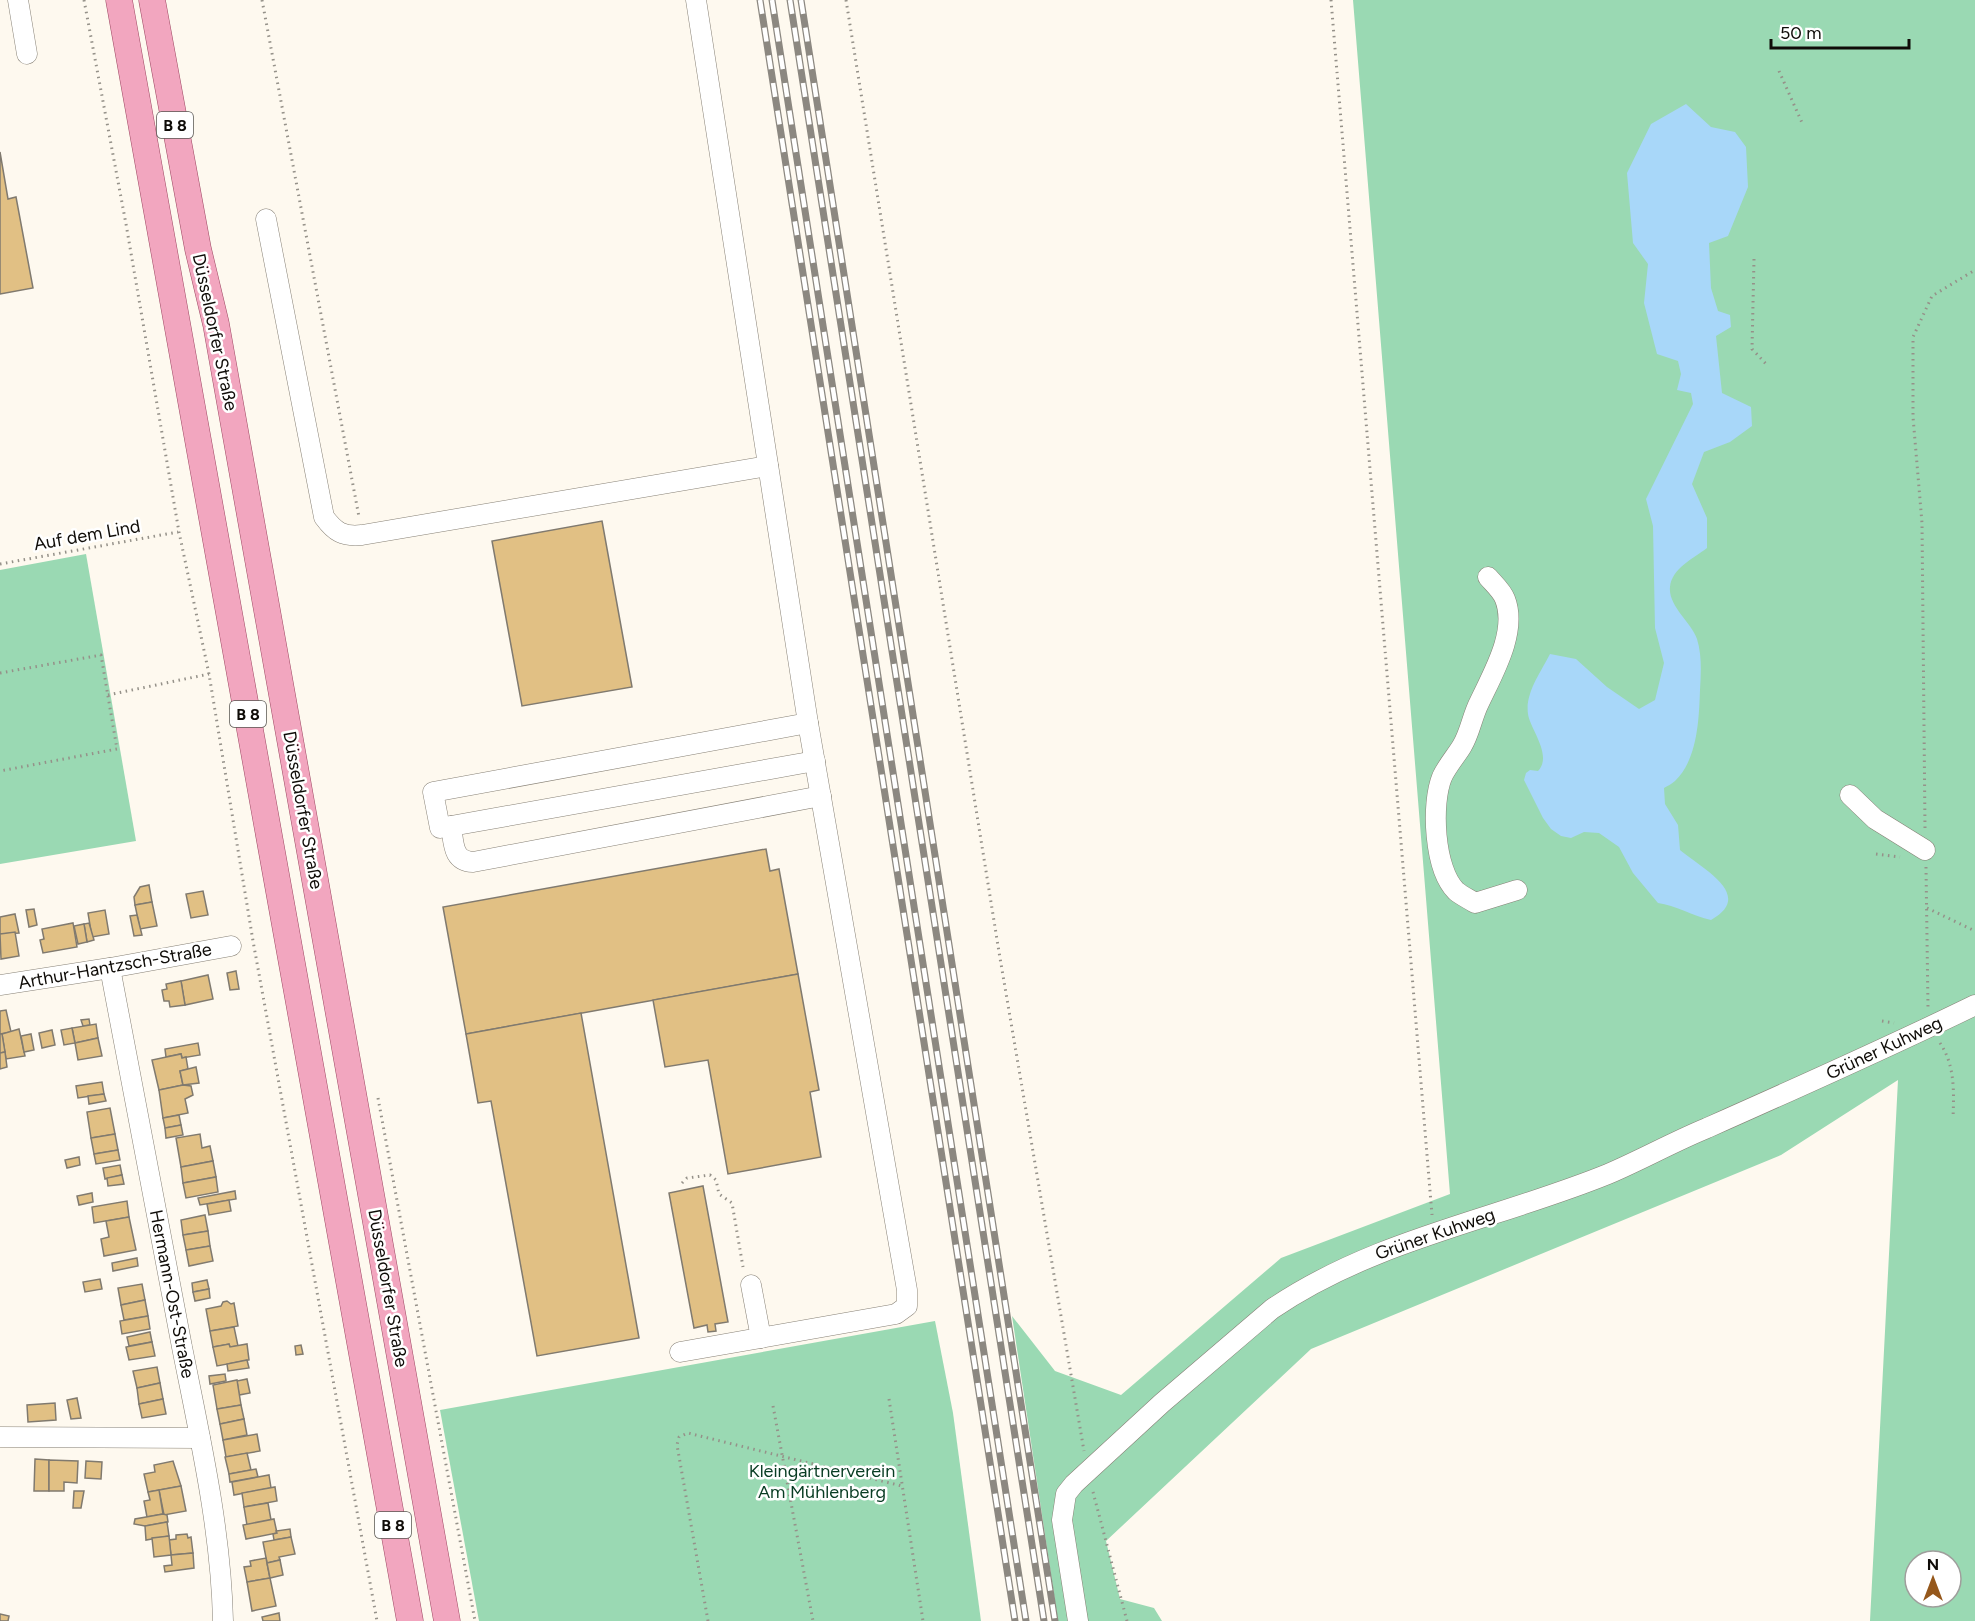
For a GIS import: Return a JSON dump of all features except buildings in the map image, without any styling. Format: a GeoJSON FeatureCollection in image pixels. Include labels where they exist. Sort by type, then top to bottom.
{"type":"FeatureCollection","features":[{"type":"Feature","properties":{"kind":"main road","name":"Düsseldorfer Straße"},"geometry":{"type":"LineString","coordinates":[[119,0],[410,1621]]}},
{"type":"Feature","properties":{"kind":"main road","name":"Düsseldorfer Straße"},"geometry":{"type":"LineString","coordinates":[[152,0],[198,249],[216,324],[447,1621]]}},
{"type":"Feature","properties":{"kind":"street"},"geometry":{"type":"LineString","coordinates":[[18,0],[27,54]]}},
{"type":"Feature","properties":{"kind":"street"},"geometry":{"type":"LineString","coordinates":[[680,1352],[896,1314],[907,1306],[907,1290],[808,723],[696,0]]}},
{"type":"Feature","properties":{"kind":"street"},"geometry":{"type":"LineString","coordinates":[[266,219],[324,517],[334,530],[351,536],[362,535],[768,466]]}},
{"type":"Feature","properties":{"kind":"street"},"geometry":{"type":"LineString","coordinates":[[1488,577],[1505,599],[1508,623],[1506,637],[1500,661],[1479,703],[1464,743],[1443,774],[1438,790],[1436,835],[1443,869],[1456,890],[1475,903],[1517,891]]}},
{"type":"Feature","properties":{"kind":"street"},"geometry":{"type":"LineString","coordinates":[[808,723],[433,792],[440,828],[815,761]]}},
{"type":"Feature","properties":{"kind":"street"},"geometry":{"type":"LineString","coordinates":[[1850,795],[1875,819],[1925,850]]}},
{"type":"Feature","properties":{"kind":"street"},"geometry":{"type":"LineString","coordinates":[[451,826],[457,856],[463,861],[473,862],[821,796]]}},
{"type":"Feature","properties":{"kind":"street","name":"Arthur-Hantzsch-Straße"},"geometry":{"type":"LineString","coordinates":[[0,985],[231,946]]}},
{"type":"Feature","properties":{"kind":"street","name":"Hermann-Ost-Straße"},"geometry":{"type":"LineString","coordinates":[[110,968],[200,1438],[218,1547],[223,1621]]}},
{"type":"Feature","properties":{"kind":"street","name":"Grüner Kuhweg"},"geometry":{"type":"LineString","coordinates":[[1078,1621],[1062,1520],[1066,1494],[1162,1403],[1290,1296],[1354,1262],[1433,1232],[1543,1198],[1609,1173],[1975,1005]]}},
{"type":"Feature","properties":{"kind":"street"},"geometry":{"type":"LineString","coordinates":[[751,1284],[761,1338]]}},
{"type":"Feature","properties":{"kind":"street"},"geometry":{"type":"LineString","coordinates":[[0,1437],[200,1438]]}},
{"type":"Feature","properties":{"kind":"path"},"geometry":{"type":"LineString","coordinates":[[84,0],[126,224],[179,532],[209,674],[253,941],[376,1621]]}},
{"type":"Feature","properties":{"kind":"path"},"geometry":{"type":"LineString","coordinates":[[262,0],[362,535]]}},
{"type":"Feature","properties":{"kind":"path"},"geometry":{"type":"LineString","coordinates":[[846,0],[996,928],[1088,1471],[1127,1621]]}},
{"type":"Feature","properties":{"kind":"path"},"geometry":{"type":"LineString","coordinates":[[1331,0],[1433,1232]]}},
{"type":"Feature","properties":{"kind":"path"},"geometry":{"type":"LineString","coordinates":[[1779,71],[1803,125]]}},
{"type":"Feature","properties":{"kind":"path"},"geometry":{"type":"LineString","coordinates":[[1754,260],[1752,349],[1767,365]]}},
{"type":"Feature","properties":{"kind":"path"},"geometry":{"type":"LineString","coordinates":[[1953,1118],[1952,1071],[1944,1050],[1928,1028],[1922,523],[1913,417],[1913,337],[1932,296],[1975,270]]}},
{"type":"Feature","properties":{"kind":"path","name":"Auf dem Lind"},"geometry":{"type":"LineString","coordinates":[[0,564],[179,532]]}},
{"type":"Feature","properties":{"kind":"path"},"geometry":{"type":"LineString","coordinates":[[0,673],[101,655],[117,749],[0,771]]}},
{"type":"Feature","properties":{"kind":"path"},"geometry":{"type":"LineString","coordinates":[[108,695],[209,674]]}},
{"type":"Feature","properties":{"kind":"path"},"geometry":{"type":"LineString","coordinates":[[1927,908],[1975,931]]}},
{"type":"Feature","properties":{"kind":"path"},"geometry":{"type":"LineString","coordinates":[[682,1183],[687,1178],[710,1175],[716,1180],[719,1194],[732,1203],[746,1279],[751,1284]]}},
{"type":"Feature","properties":{"kind":"path"},"geometry":{"type":"LineString","coordinates":[[889,1399],[923,1621]]}},
{"type":"Feature","properties":{"kind":"path"},"geometry":{"type":"LineString","coordinates":[[773,1406],[813,1621]]}},
{"type":"Feature","properties":{"kind":"path"},"geometry":{"type":"LineString","coordinates":[[708,1621],[677,1445],[679,1437],[688,1433],[902,1486]]}},
{"type":"Feature","properties":{"kind":"green space"},"geometry":{"type":"Polygon","coordinates":[[[1353,0],[1975,0],[1975,1621],[1870,1621],[1898,1080],[1781,1155],[1311,1349],[1106,1541],[1120,1599],[1154,1608],[1162,1621],[1058,1621],[1012,1316],[1055,1371],[1121,1395],[1281,1258],[1450,1194],[1353,0]]]}},
{"type":"Feature","properties":{"kind":"green space"},"geometry":{"type":"Polygon","coordinates":[[[86,554],[136,841],[0,864],[0,570],[86,554]]]}},
{"type":"Feature","properties":{"kind":"green space","name":"Kleingärtnerverein Am Mühlenberg"},"geometry":{"type":"Polygon","coordinates":[[[935,1321],[953,1413],[981,1621],[479,1621],[440,1410],[935,1321]]]}},
{"type":"Feature","properties":{"kind":"water"},"geometry":{"type":"Polygon","coordinates":[[[1686,104],[1711,127],[1735,132],[1746,147],[1748,187],[1728,236],[1709,243],[1711,288],[1718,311],[1730,315],[1731,327],[1716,336],[1722,393],[1751,407],[1752,426],[1730,442],[1704,452],[1692,484],[1707,518],[1707,548],[1679,569],[1670,587],[1670,594],[1676,607],[1697,639],[1701,671],[1698,725],[1693,750],[1683,772],[1674,782],[1664,788],[1665,804],[1678,825],[1680,850],[1711,873],[1727,892],[1728,901],[1723,911],[1711,920],[1658,903],[1633,873],[1619,847],[1599,833],[1584,832],[1571,838],[1561,836],[1551,829],[1524,780],[1526,773],[1530,770],[1538,771],[1542,765],[1542,750],[1528,714],[1528,706],[1534,683],[1550,654],[1576,659],[1607,687],[1639,709],[1655,700],[1664,663],[1655,628],[1653,526],[1646,499],[1693,404],[1691,393],[1677,390],[1681,374],[1678,361],[1657,354],[1644,303],[1648,264],[1633,243],[1627,173],[1651,124],[1686,104]]]}},
{"type":"Feature","properties":{"kind":"railway"},"geometry":{"type":"LineString","coordinates":[[760,0],[1015,1621]]}},
{"type":"Feature","properties":{"kind":"railway"},"geometry":{"type":"LineString","coordinates":[[772,0],[1026,1621]]}},
{"type":"Feature","properties":{"kind":"railway"},"geometry":{"type":"LineString","coordinates":[[790,0],[1044,1621]]}},
{"type":"Feature","properties":{"kind":"railway"},"geometry":{"type":"LineString","coordinates":[[801,0],[1055,1621]]}}]}
